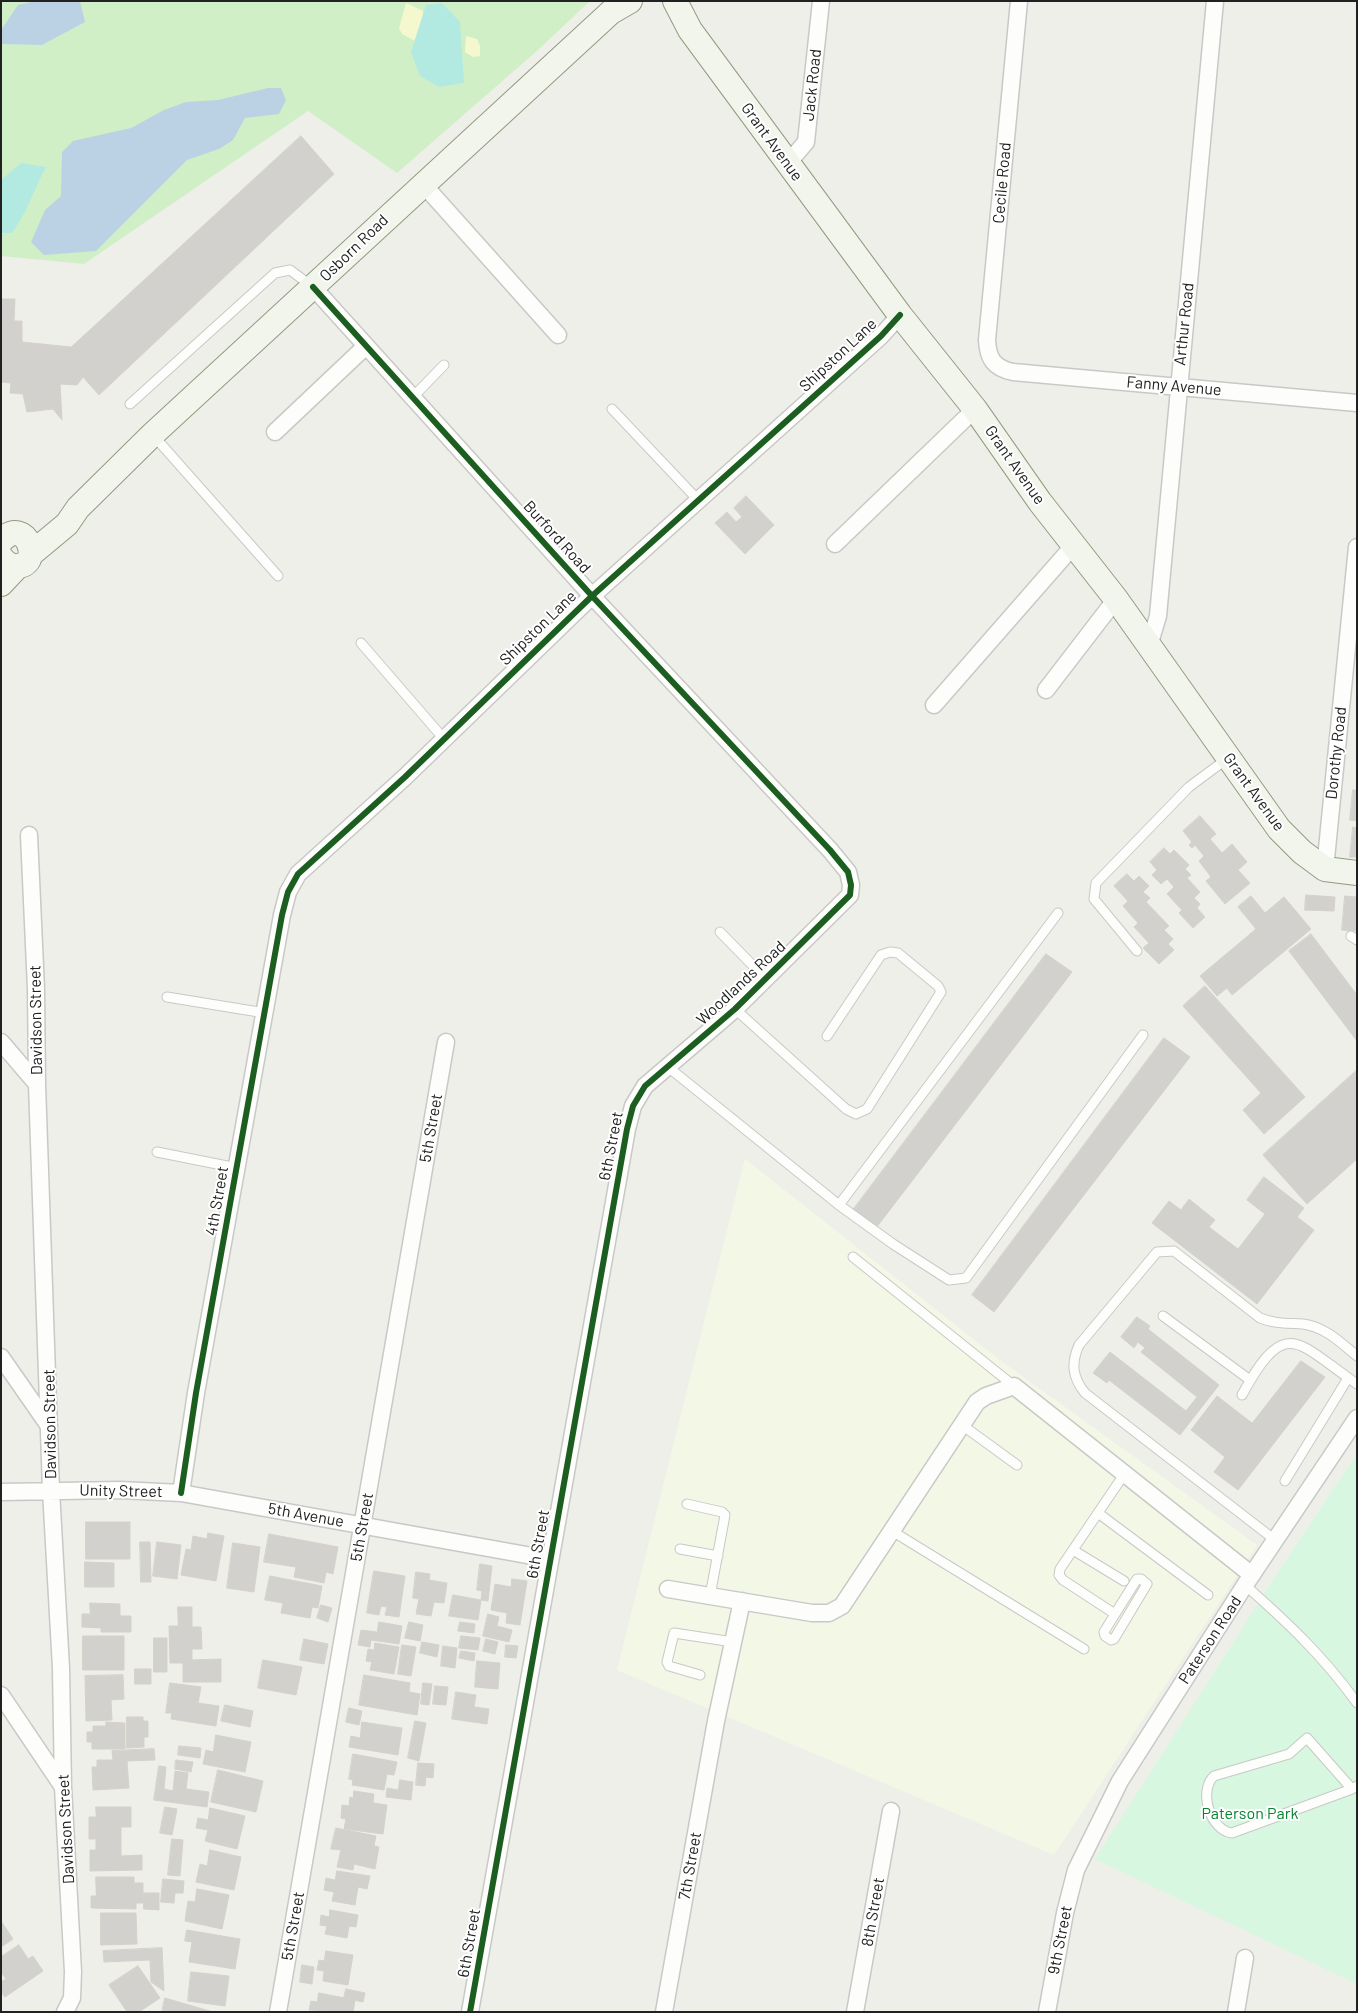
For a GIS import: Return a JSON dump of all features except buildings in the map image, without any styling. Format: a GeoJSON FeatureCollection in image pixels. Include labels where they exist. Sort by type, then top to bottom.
{"type":"FeatureCollection","features":[{"type":"Feature","properties":{"kind":"street","name":"Grant Avenue"},"geometry":{"type":"LineString","coordinates":[[662,1],[680,22],[690,30]]}},
{"type":"Feature","properties":{"kind":"street","name":"Grant Avenue"},"geometry":{"type":"LineString","coordinates":[[675,1],[690,30],[900,315],[975,409],[1040,502],[1116,600],[1280,830],[1302,852],[1325,870]]}},
{"type":"Feature","properties":{"kind":"street","name":"Jack Road"},"geometry":{"type":"LineString","coordinates":[[788,163],[806,142],[820,1]]}},
{"type":"Feature","properties":{"kind":"street","name":"Cecile Road"},"geometry":{"type":"LineString","coordinates":[[993,363],[988,354],[988,340],[1019,1]]}},
{"type":"Feature","properties":{"kind":"street","name":"Arthur Road"},"geometry":{"type":"LineString","coordinates":[[1149,646],[1158,616],[1215,1]]}},
{"type":"Feature","properties":{"kind":"street","name":"Osborn Road"},"geometry":{"type":"LineString","coordinates":[[9,553],[67,524],[78,508],[153,434],[619,5]]}},
{"type":"Feature","properties":{"kind":"street"},"geometry":{"type":"LineString","coordinates":[[423,184],[558,335]]}},
{"type":"Feature","properties":{"kind":"street","name":"Burford Road"},"geometry":{"type":"LineString","coordinates":[[313,287],[592,596],[843,865],[850,878],[850,896]]}},
{"type":"Feature","properties":{"kind":"street","name":"Shipston Lane"},"geometry":{"type":"LineString","coordinates":[[282,915],[288,892],[298,874],[444,739],[592,596],[880,336],[900,315]]}},
{"type":"Feature","properties":{"kind":"street"},"geometry":{"type":"LineString","coordinates":[[275,432],[366,346]]}},
{"type":"Feature","properties":{"kind":"street","name":"Fanny Avenue"},"geometry":{"type":"LineString","coordinates":[[993,363],[1001,369],[1013,372],[1357,403]]}},
{"type":"Feature","properties":{"kind":"street"},"geometry":{"type":"LineString","coordinates":[[835,544],[975,409]]}},
{"type":"Feature","properties":{"kind":"street"},"geometry":{"type":"LineString","coordinates":[[934,705],[1074,545]]}},
{"type":"Feature","properties":{"kind":"street","name":"Dorothy Road"},"geometry":{"type":"LineString","coordinates":[[1325,870],[1357,547]]}},
{"type":"Feature","properties":{"kind":"street"},"geometry":{"type":"LineString","coordinates":[[1046,690],[1116,600]]}},
{"type":"Feature","properties":{"kind":"street","name":"Davidson Street"},"geometry":{"type":"LineString","coordinates":[[29,835],[36,989],[37,1084],[51,1490],[61,1668],[63,1788],[73,1972],[72,1998],[65,2012]]}},
{"type":"Feature","properties":{"kind":"street"},"geometry":{"type":"LineString","coordinates":[[1325,870],[1357,873]]}},
{"type":"Feature","properties":{"kind":"street","name":"Woodlands Road"},"geometry":{"type":"LineString","coordinates":[[645,1086],[735,1010],[850,896]]}},
{"type":"Feature","properties":{"kind":"street","name":"4th Street"},"geometry":{"type":"LineString","coordinates":[[181,1493],[196,1393],[282,915]]}},
{"type":"Feature","properties":{"kind":"street"},"geometry":{"type":"LineString","coordinates":[[1,1042],[37,1084]]}},
{"type":"Feature","properties":{"kind":"street","name":"5th Street"},"geometry":{"type":"LineString","coordinates":[[278,2012],[446,1042]]}},
{"type":"Feature","properties":{"kind":"street","name":"6th Street"},"geometry":{"type":"LineString","coordinates":[[470,2012],[549,1559],[627,1129],[633,1106],[645,1086]]}},
{"type":"Feature","properties":{"kind":"street"},"geometry":{"type":"LineString","coordinates":[[1,1357],[49,1426]]}},
{"type":"Feature","properties":{"kind":"street"},"geometry":{"type":"LineString","coordinates":[[668,1589],[812,1613],[829,1614],[842,1606],[978,1402],[986,1396],[1014,1386],[1125,1473],[1249,1580]]}},
{"type":"Feature","properties":{"kind":"street","name":"Paterson Road"},"geometry":{"type":"LineString","coordinates":[[1076,1870],[1120,1781],[1275,1540],[1357,1418]]}},
{"type":"Feature","properties":{"kind":"street","name":"Unity Street"},"geometry":{"type":"LineString","coordinates":[[1,1492],[51,1490],[181,1493]]}},
{"type":"Feature","properties":{"kind":"street","name":"5th Avenue"},"geometry":{"type":"LineString","coordinates":[[181,1493],[363,1524],[549,1559]]}},
{"type":"Feature","properties":{"kind":"street","name":"7th Street"},"geometry":{"type":"LineString","coordinates":[[664,2012],[716,1721],[742,1602]]}},
{"type":"Feature","properties":{"kind":"street"},"geometry":{"type":"LineString","coordinates":[[1,1695],[63,1788]]}},
{"type":"Feature","properties":{"kind":"street","name":"8th Street"},"geometry":{"type":"LineString","coordinates":[[855,2012],[891,1812]]}},
{"type":"Feature","properties":{"kind":"street","name":"9th Street"},"geometry":{"type":"LineString","coordinates":[[1047,2012],[1065,1912],[1076,1870]]}},
{"type":"Feature","properties":{"kind":"street"},"geometry":{"type":"LineString","coordinates":[[1236,2012],[1245,1958]]}},
{"type":"Feature","properties":{"kind":"lane"},"geometry":{"type":"LineString","coordinates":[[130,404],[275,273],[290,270],[313,287]]}},
{"type":"Feature","properties":{"kind":"lane"},"geometry":{"type":"LineString","coordinates":[[412,398],[444,365]]}},
{"type":"Feature","properties":{"kind":"lane"},"geometry":{"type":"LineString","coordinates":[[612,409],[698,500]]}},
{"type":"Feature","properties":{"kind":"lane"},"geometry":{"type":"LineString","coordinates":[[153,434],[278,576]]}},
{"type":"Feature","properties":{"kind":"lane"},"geometry":{"type":"LineString","coordinates":[[361,643],[444,739]]}},
{"type":"Feature","properties":{"kind":"lane"},"geometry":{"type":"LineString","coordinates":[[1137,951],[1094,900],[1096,884],[1189,787],[1228,758]]}},
{"type":"Feature","properties":{"kind":"lane"},"geometry":{"type":"LineString","coordinates":[[839,1206],[1058,914]]}},
{"type":"Feature","properties":{"kind":"lane"},"geometry":{"type":"LineString","coordinates":[[720,932],[766,979]]}},
{"type":"Feature","properties":{"kind":"lane"},"geometry":{"type":"LineString","coordinates":[[735,1010],[846,1109],[856,1114],[862,1113],[872,1100],[941,992],[938,986],[898,953],[890,952],[881,956],[827,1036]]}},
{"type":"Feature","properties":{"kind":"lane"},"geometry":{"type":"LineString","coordinates":[[167,997],[265,1013]]}},
{"type":"Feature","properties":{"kind":"lane"},"geometry":{"type":"LineString","coordinates":[[668,1067],[839,1206],[949,1280],[966,1278],[1143,1035]]}},
{"type":"Feature","properties":{"kind":"lane"},"geometry":{"type":"LineString","coordinates":[[157,1152],[237,1168]]}},
{"type":"Feature","properties":{"kind":"lane"},"geometry":{"type":"LineString","coordinates":[[1275,1540],[1085,1393],[1077,1384],[1074,1374],[1073,1360],[1079,1345],[1157,1252],[1165,1250],[1174,1251],[1260,1318],[1270,1322],[1317,1328],[1333,1336],[1357,1356]]}},
{"type":"Feature","properties":{"kind":"lane"},"geometry":{"type":"LineString","coordinates":[[853,1258],[1014,1386]]}},
{"type":"Feature","properties":{"kind":"lane"},"geometry":{"type":"LineString","coordinates":[[1163,1316],[1250,1380]]}},
{"type":"Feature","properties":{"kind":"lane"},"geometry":{"type":"LineString","coordinates":[[1242,1396],[1250,1380],[1273,1350],[1282,1344],[1293,1343],[1318,1354],[1357,1384]]}},
{"type":"Feature","properties":{"kind":"lane"},"geometry":{"type":"LineString","coordinates":[[1285,1481],[1348,1378]]}},
{"type":"Feature","properties":{"kind":"lane"},"geometry":{"type":"LineString","coordinates":[[962,1425],[1017,1466]]}},
{"type":"Feature","properties":{"kind":"lane"},"geometry":{"type":"LineString","coordinates":[[1115,1614],[1063,1580],[1060,1575],[1060,1569],[1125,1473]]}},
{"type":"Feature","properties":{"kind":"lane"},"geometry":{"type":"LineString","coordinates":[[687,1504],[722,1512],[725,1516],[710,1596]]}},
{"type":"Feature","properties":{"kind":"lane"},"geometry":{"type":"LineString","coordinates":[[1098,1514],[1208,1595]]}},
{"type":"Feature","properties":{"kind":"lane"},"geometry":{"type":"LineString","coordinates":[[892,1531],[1084,1649]]}},
{"type":"Feature","properties":{"kind":"lane"},"geometry":{"type":"LineString","coordinates":[[680,1549],[718,1556]]}},
{"type":"Feature","properties":{"kind":"lane"},"geometry":{"type":"LineString","coordinates":[[1073,1550],[1124,1582]]}},
{"type":"Feature","properties":{"kind":"lane"},"geometry":{"type":"LineString","coordinates":[[1141,1579],[1147,1584],[1114,1639],[1111,1640],[1105,1636],[1104,1632],[1115,1614],[1137,1580],[1141,1579]]}},
{"type":"Feature","properties":{"kind":"lane"},"geometry":{"type":"LineString","coordinates":[[1249,1580],[1334,1670],[1357,1704]]}},
{"type":"Feature","properties":{"kind":"lane"},"geometry":{"type":"LineString","coordinates":[[700,1675],[669,1666],[667,1662],[674,1633],[733,1642]]}},
{"type":"Feature","properties":{"kind":"lane"},"geometry":{"type":"LineString","coordinates":[[1307,1738],[1354,1787],[1232,1833],[1224,1832],[1217,1826],[1206,1799],[1208,1781],[1214,1776],[1289,1754],[1307,1738]]}},
{"type":"Feature","properties":{"kind":"shaded area"},"geometry":{"type":"Polygon","coordinates":[[[1,1],[590,1],[538,50],[397,173],[308,111],[84,264],[1,256],[1,1]]]}},
{"type":"Feature","properties":{"kind":"shaded area"},"geometry":{"type":"Polygon","coordinates":[[[36,1],[80,1],[85,22],[42,45],[1,44],[1,30],[18,5],[36,1]]]}},
{"type":"Feature","properties":{"kind":"shaded area"},"geometry":{"type":"Polygon","coordinates":[[[442,3],[460,22],[464,83],[439,87],[420,76],[411,52],[426,5],[442,3]]]}},
{"type":"Feature","properties":{"kind":"shaded area"},"geometry":{"type":"Polygon","coordinates":[[[268,88],[281,88],[286,100],[279,114],[245,118],[233,140],[219,149],[187,160],[96,251],[44,255],[31,242],[45,210],[61,196],[62,152],[73,141],[131,128],[164,110],[186,102],[218,100],[268,88]]]}},
{"type":"Feature","properties":{"kind":"shaded area"},"geometry":{"type":"Polygon","coordinates":[[[21,163],[46,167],[12,233],[1,233],[1,180],[21,163]]]}},
{"type":"Feature","properties":{"kind":"shaded area"},"geometry":{"type":"Polygon","coordinates":[[[745,1159],[1001,1361],[1257,1545],[1054,1855],[617,1670],[745,1159]]]}},
{"type":"Feature","properties":{"kind":"sand"},"geometry":{"type":"Polygon","coordinates":[[[406,3],[423,11],[422,36],[417,42],[402,34],[399,28],[406,3]]]}},
{"type":"Feature","properties":{"kind":"sand"},"geometry":{"type":"Polygon","coordinates":[[[466,36],[477,39],[480,46],[480,56],[473,57],[465,52],[466,36]]]}},
{"type":"Feature","properties":{"kind":"green space","name":"Paterson Park"},"geometry":{"type":"Polygon","coordinates":[[[1357,1453],[1357,1984],[1095,1859],[1278,1572],[1357,1453]]]}},
{"type":"Feature","properties":{"kind":"cycle path"},"geometry":{"type":"LineString","coordinates":[[313,287],[592,596],[830,850],[848,872],[851,885],[850,895],[735,1009],[645,1086],[633,1106],[627,1129],[470,2012]]}},
{"type":"Feature","properties":{"kind":"cycle path"},"geometry":{"type":"LineString","coordinates":[[181,1493],[196,1393],[282,915],[288,892],[298,874],[405,777],[592,596],[881,336],[900,315]]}}]}
